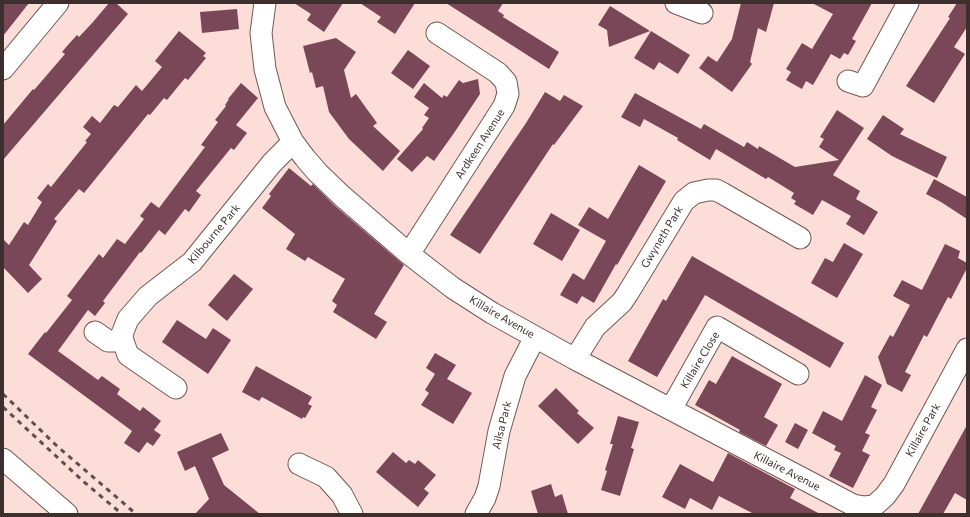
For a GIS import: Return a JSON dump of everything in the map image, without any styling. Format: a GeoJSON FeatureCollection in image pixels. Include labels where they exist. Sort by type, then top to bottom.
{"type":"FeatureCollection","features":[{"type":"Feature","properties":{"kind":"street"},"geometry":{"type":"LineString","coordinates":[[3,69],[58,3]]}},
{"type":"Feature","properties":{"kind":"street","name":"Killaire Avenue"},"geometry":{"type":"LineString","coordinates":[[265,3],[261,33],[265,69],[275,107],[283,125],[305,158],[338,191],[409,254],[471,300],[575,359],[853,505],[864,507],[874,506]]}},
{"type":"Feature","properties":{"kind":"street"},"geometry":{"type":"LineString","coordinates":[[676,3],[702,13]]}},
{"type":"Feature","properties":{"kind":"street"},"geometry":{"type":"LineString","coordinates":[[848,81],[863,86],[908,3]]}},
{"type":"Feature","properties":{"kind":"street","name":"Ardkeen Avenue"},"geometry":{"type":"LineString","coordinates":[[409,254],[504,106],[508,94],[506,82],[498,73],[437,33]]}},
{"type":"Feature","properties":{"kind":"street","name":"Kilbourne Park"},"geometry":{"type":"LineString","coordinates":[[123,341],[122,334],[124,326],[133,313],[148,296],[192,262],[272,164],[293,142]]}},
{"type":"Feature","properties":{"kind":"street","name":"Gwyneth Park"},"geometry":{"type":"LineString","coordinates":[[575,359],[595,327],[622,302],[684,201],[694,193],[716,190],[800,238]]}},
{"type":"Feature","properties":{"kind":"street","name":"Killaire Close"},"geometry":{"type":"LineString","coordinates":[[671,409],[717,327],[798,374]]}},
{"type":"Feature","properties":{"kind":"street"},"geometry":{"type":"LineString","coordinates":[[95,332],[108,341],[123,341],[128,355],[176,388]]}},
{"type":"Feature","properties":{"kind":"street","name":"Ailsa Park"},"geometry":{"type":"LineString","coordinates":[[476,514],[485,498],[489,486],[499,431],[515,376],[535,337]]}},
{"type":"Feature","properties":{"kind":"street","name":"Killaire Park"},"geometry":{"type":"LineString","coordinates":[[874,506],[885,496],[894,484],[966,353]]}},
{"type":"Feature","properties":{"kind":"street"},"geometry":{"type":"LineString","coordinates":[[3,459],[67,514]]}},
{"type":"Feature","properties":{"kind":"street"},"geometry":{"type":"LineString","coordinates":[[299,464],[326,477],[342,495],[352,514]]}},
{"type":"Feature","properties":{"kind":"building"},"geometry":{"type":"Polygon","coordinates":[[[3,3],[29,3],[3,36],[3,3]]]}},
{"type":"Feature","properties":{"kind":"building"},"geometry":{"type":"Polygon","coordinates":[[[109,3],[116,3],[128,14],[3,160],[3,125],[65,54],[62,52],[67,46],[77,35],[79,37],[109,3]]]}},
{"type":"Feature","properties":{"kind":"building"},"geometry":{"type":"Polygon","coordinates":[[[294,3],[343,3],[324,32],[307,20],[311,14],[294,3]]]}},
{"type":"Feature","properties":{"kind":"building"},"geometry":{"type":"Polygon","coordinates":[[[360,3],[415,3],[395,34],[377,22],[381,17],[360,3]]]}},
{"type":"Feature","properties":{"kind":"building"},"geometry":{"type":"Polygon","coordinates":[[[446,3],[503,3],[498,11],[504,15],[503,17],[559,52],[549,69],[446,3]]]}},
{"type":"Feature","properties":{"kind":"building"},"geometry":{"type":"Polygon","coordinates":[[[741,3],[774,3],[766,32],[758,28],[750,62],[752,64],[732,92],[699,68],[708,56],[717,62],[732,39],[741,3]]]}},
{"type":"Feature","properties":{"kind":"building"},"geometry":{"type":"Polygon","coordinates":[[[812,3],[872,3],[852,39],[856,41],[848,55],[844,53],[840,59],[831,54],[813,85],[806,81],[802,89],[786,80],[791,72],[786,69],[802,43],[812,49],[833,14],[812,3]]]}},
{"type":"Feature","properties":{"kind":"building"},"geometry":{"type":"Polygon","coordinates":[[[957,3],[967,3],[967,27],[954,47],[965,54],[934,103],[906,86],[950,18],[948,17],[957,3]]]}},
{"type":"Feature","properties":{"kind":"building"},"geometry":{"type":"Polygon","coordinates":[[[610,6],[650,31],[609,47],[607,30],[598,25],[610,6]]]}},
{"type":"Feature","properties":{"kind":"building"},"geometry":{"type":"Polygon","coordinates":[[[237,9],[239,29],[202,33],[200,12],[237,9]]]}},
{"type":"Feature","properties":{"kind":"building"},"geometry":{"type":"Polygon","coordinates":[[[179,31],[206,53],[203,56],[206,58],[188,80],[185,78],[167,100],[164,98],[150,115],[148,114],[84,193],[79,189],[54,219],[57,221],[29,265],[42,279],[28,293],[3,267],[3,239],[9,245],[24,222],[28,225],[42,202],[37,198],[48,184],[51,187],[87,142],[85,141],[91,134],[83,127],[92,116],[100,123],[114,105],[118,107],[136,85],[142,91],[162,67],[155,61],[179,31]]]}},
{"type":"Feature","properties":{"kind":"building"},"geometry":{"type":"Polygon","coordinates":[[[651,31],[690,55],[678,74],[659,62],[654,70],[634,58],[651,31]]]}},
{"type":"Feature","properties":{"kind":"building"},"geometry":{"type":"Polygon","coordinates":[[[336,38],[356,52],[344,70],[351,98],[356,94],[377,123],[373,126],[400,151],[383,171],[349,139],[329,112],[323,86],[316,88],[312,72],[310,73],[303,46],[336,38]]]}},
{"type":"Feature","properties":{"kind":"building"},"geometry":{"type":"Polygon","coordinates":[[[408,50],[430,66],[413,89],[391,73],[408,50]]]}},
{"type":"Feature","properties":{"kind":"building"},"geometry":{"type":"Polygon","coordinates":[[[478,79],[480,94],[454,133],[434,161],[427,156],[412,172],[397,159],[423,129],[422,128],[429,118],[424,115],[429,108],[414,97],[424,83],[442,98],[444,95],[447,97],[459,80],[463,83],[478,79]]]}},
{"type":"Feature","properties":{"kind":"building"},"geometry":{"type":"Polygon","coordinates":[[[241,83],[258,98],[236,125],[247,133],[234,150],[231,148],[196,191],[201,195],[189,212],[185,209],[165,235],[159,230],[141,253],[140,252],[103,301],[105,303],[95,316],[88,310],[58,351],[98,380],[102,376],[120,389],[117,394],[140,411],[143,407],[161,421],[154,430],[161,435],[153,446],[147,442],[139,453],[124,443],[132,431],[28,354],[72,300],[67,296],[99,254],[103,258],[117,239],[125,244],[144,219],[140,216],[151,202],[159,208],[205,147],[201,145],[218,122],[215,120],[226,106],[225,105],[228,99],[241,83]]]}},
{"type":"Feature","properties":{"kind":"building"},"geometry":{"type":"Polygon","coordinates":[[[545,92],[560,101],[564,95],[583,106],[554,145],[553,144],[480,254],[450,235],[526,123],[545,92]]]}},
{"type":"Feature","properties":{"kind":"building"},"geometry":{"type":"Polygon","coordinates":[[[635,93],[701,129],[704,124],[744,147],[747,142],[758,149],[759,146],[795,167],[839,160],[819,147],[824,139],[820,137],[837,110],[864,128],[833,175],[860,191],[856,199],[878,212],[864,235],[846,224],[851,216],[822,200],[813,215],[794,204],[796,201],[791,198],[794,193],[768,177],[766,179],[716,149],[710,160],[677,140],[678,138],[644,119],[640,127],[621,117],[635,93]]]}},
{"type":"Feature","properties":{"kind":"building"},"geometry":{"type":"Polygon","coordinates":[[[883,115],[904,129],[900,134],[947,157],[937,178],[892,156],[867,139],[883,115]]]}},
{"type":"Feature","properties":{"kind":"building"},"geometry":{"type":"Polygon","coordinates":[[[639,165],[666,181],[594,303],[582,296],[577,304],[560,295],[573,273],[584,280],[606,241],[578,225],[589,207],[608,219],[639,165]]]}},
{"type":"Feature","properties":{"kind":"building"},"geometry":{"type":"Polygon","coordinates":[[[289,168],[311,186],[313,184],[334,205],[404,265],[374,314],[387,322],[376,339],[333,312],[337,305],[332,301],[345,279],[308,257],[305,261],[286,249],[295,234],[262,208],[271,196],[269,194],[289,168]]]}},
{"type":"Feature","properties":{"kind":"building"},"geometry":{"type":"Polygon","coordinates":[[[934,179],[967,197],[967,219],[926,194],[934,179]]]}},
{"type":"Feature","properties":{"kind":"building"},"geometry":{"type":"Polygon","coordinates":[[[551,213],[580,230],[562,261],[533,244],[551,213]]]}},
{"type":"Feature","properties":{"kind":"building"},"geometry":{"type":"Polygon","coordinates":[[[844,243],[863,254],[837,298],[811,283],[825,258],[833,262],[844,243]]]}},
{"type":"Feature","properties":{"kind":"building"},"geometry":{"type":"Polygon","coordinates":[[[945,244],[960,251],[958,258],[967,263],[967,268],[951,299],[948,297],[927,337],[924,335],[905,372],[911,375],[902,392],[887,384],[878,357],[890,335],[893,337],[910,305],[893,296],[902,280],[922,290],[945,244]]]}},
{"type":"Feature","properties":{"kind":"building"},"geometry":{"type":"Polygon","coordinates":[[[692,256],[844,343],[830,368],[705,295],[657,377],[628,361],[663,299],[666,301],[692,256]]]}},
{"type":"Feature","properties":{"kind":"building"},"geometry":{"type":"Polygon","coordinates":[[[234,274],[253,289],[227,321],[208,305],[234,274]]]}},
{"type":"Feature","properties":{"kind":"building"},"geometry":{"type":"Polygon","coordinates":[[[177,320],[206,339],[213,328],[231,340],[208,374],[162,342],[177,320]]]}},
{"type":"Feature","properties":{"kind":"building"},"geometry":{"type":"Polygon","coordinates":[[[435,353],[456,365],[447,379],[472,393],[453,424],[421,405],[429,393],[425,390],[435,374],[426,368],[435,353]]]}},
{"type":"Feature","properties":{"kind":"building"},"geometry":{"type":"Polygon","coordinates":[[[732,356],[782,384],[764,417],[778,425],[766,446],[739,432],[740,430],[695,405],[709,380],[716,384],[732,356]]]}},
{"type":"Feature","properties":{"kind":"building"},"geometry":{"type":"Polygon","coordinates":[[[256,366],[312,397],[308,404],[312,406],[305,418],[303,417],[302,419],[262,397],[259,401],[242,392],[256,366]]]}},
{"type":"Feature","properties":{"kind":"building"},"geometry":{"type":"Polygon","coordinates":[[[865,375],[882,385],[871,407],[877,410],[865,433],[870,435],[862,451],[870,455],[853,488],[829,476],[841,453],[834,450],[836,446],[812,433],[823,411],[842,421],[865,375]]]}},
{"type":"Feature","properties":{"kind":"building"},"geometry":{"type":"Polygon","coordinates":[[[556,388],[579,411],[577,413],[594,428],[578,444],[538,406],[556,388]]]}},
{"type":"Feature","properties":{"kind":"building"},"geometry":{"type":"Polygon","coordinates":[[[618,416],[639,422],[631,448],[634,449],[620,496],[601,490],[607,471],[605,470],[613,444],[610,444],[618,416]]]}},
{"type":"Feature","properties":{"kind":"building"},"geometry":{"type":"Polygon","coordinates":[[[795,423],[808,430],[798,449],[785,442],[795,423]]]}},
{"type":"Feature","properties":{"kind":"building"},"geometry":{"type":"Polygon","coordinates":[[[967,425],[967,500],[955,493],[943,514],[918,514],[967,425]]]}},
{"type":"Feature","properties":{"kind":"building"},"geometry":{"type":"Polygon","coordinates":[[[221,433],[229,450],[212,458],[224,485],[260,514],[195,514],[209,499],[195,466],[185,471],[177,452],[221,433]]]}},
{"type":"Feature","properties":{"kind":"building"},"geometry":{"type":"Polygon","coordinates":[[[393,452],[406,463],[409,460],[415,464],[418,460],[436,475],[424,489],[429,493],[418,507],[376,472],[393,452]]]}},
{"type":"Feature","properties":{"kind":"building"},"geometry":{"type":"Polygon","coordinates":[[[728,453],[795,489],[790,498],[820,514],[754,514],[719,496],[712,510],[690,498],[685,509],[662,497],[680,464],[713,482],[728,453]]]}},
{"type":"Feature","properties":{"kind":"building"},"geometry":{"type":"Polygon","coordinates":[[[551,484],[555,497],[562,494],[568,514],[538,514],[531,491],[551,484]]]}},
{"type":"Feature","properties":{"kind":"railway"},"geometry":{"type":"LineString","coordinates":[[3,394],[57,446],[136,514]]}},
{"type":"Feature","properties":{"kind":"railway"},"geometry":{"type":"LineString","coordinates":[[3,407],[84,482],[122,514]]}}]}
